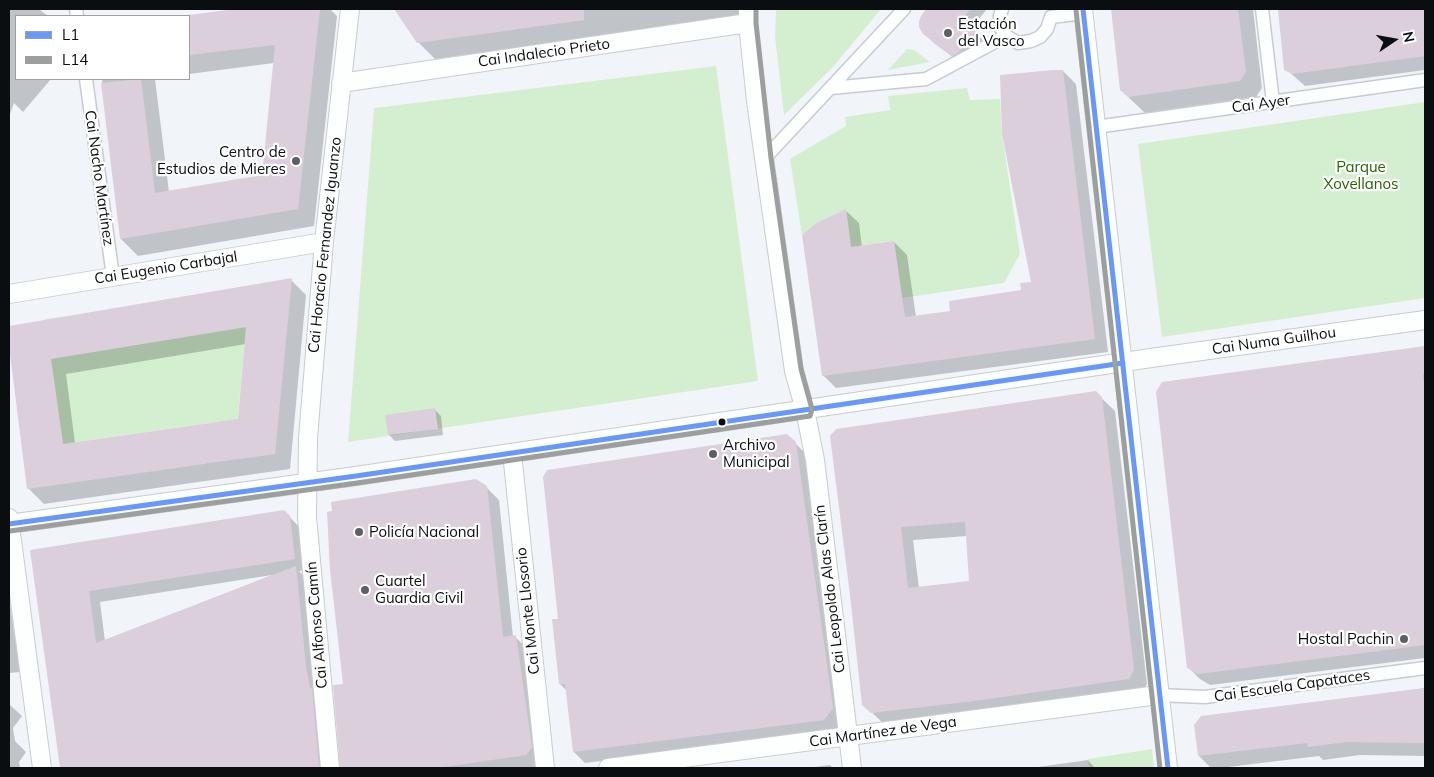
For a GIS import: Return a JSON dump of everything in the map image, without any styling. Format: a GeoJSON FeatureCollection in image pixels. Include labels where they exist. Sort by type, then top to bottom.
{"type":"FeatureCollection","features":[{"type":"Feature","properties":{"kind":"street","name":"Cai Horacio Fernandez Iguanzo"},"geometry":{"type":"LineString","coordinates":[[306,483],[324,242],[350,9]]}},
{"type":"Feature","properties":{"kind":"street"},"geometry":{"type":"LineString","coordinates":[[764,159],[904,9]]}},
{"type":"Feature","properties":{"kind":"street"},"geometry":{"type":"LineString","coordinates":[[1002,9],[1000,27],[1006,36],[1018,43],[1040,37],[1047,29],[1048,13],[1084,11],[1124,363],[1158,695],[1168,768]]}},
{"type":"Feature","properties":{"kind":"street"},"geometry":{"type":"LineString","coordinates":[[1262,9],[1273,102]]}},
{"type":"Feature","properties":{"kind":"street","name":"Cai Indalecio Prieto"},"geometry":{"type":"LineString","coordinates":[[341,83],[748,16]]}},
{"type":"Feature","properties":{"kind":"street","name":"Cai Leopoldo Alas Clarín"},"geometry":{"type":"LineString","coordinates":[[748,16],[764,159],[794,371],[805,410],[815,460],[852,768]]}},
{"type":"Feature","properties":{"kind":"street"},"geometry":{"type":"LineString","coordinates":[[831,88],[926,79],[1006,36]]}},
{"type":"Feature","properties":{"kind":"street","name":"Cai Nacho Martínez"},"geometry":{"type":"LineString","coordinates":[[86,80],[113,277]]}},
{"type":"Feature","properties":{"kind":"street","name":"Cai Ayer"},"geometry":{"type":"LineString","coordinates":[[1096,127],[1425,80]]}},
{"type":"Feature","properties":{"kind":"street","name":"Cai Eugenio Carbajal"},"geometry":{"type":"LineString","coordinates":[[9,294],[324,242]]}},
{"type":"Feature","properties":{"kind":"street","name":"Cai Numa Guilhou"},"geometry":{"type":"LineString","coordinates":[[9,522],[306,483],[1425,320]]}},
{"type":"Feature","properties":{"kind":"street","name":"Cai Monte Llosorio"},"geometry":{"type":"LineString","coordinates":[[512,453],[545,768]]}},
{"type":"Feature","properties":{"kind":"street","name":"Cai Alfonso Camín"},"geometry":{"type":"LineString","coordinates":[[306,483],[307,517],[330,768]]}},
{"type":"Feature","properties":{"kind":"street"},"geometry":{"type":"LineString","coordinates":[[9,522],[42,768]]}},
{"type":"Feature","properties":{"kind":"street","name":"Cai Escuela Capataces"},"geometry":{"type":"LineString","coordinates":[[1158,695],[1205,697],[1425,668]]}},
{"type":"Feature","properties":{"kind":"street","name":"Cai Martínez de Vega"},"geometry":{"type":"LineString","coordinates":[[608,768],[1158,695]]}},
{"type":"Feature","properties":{"kind":"green space"},"geometry":{"type":"Polygon","coordinates":[[[776,9],[881,9],[833,67],[784,115],[775,37],[776,9]]]}},
{"type":"Feature","properties":{"kind":"green space"},"geometry":{"type":"Polygon","coordinates":[[[907,49],[914,50],[930,62],[888,70],[907,49]]]}},
{"type":"Feature","properties":{"kind":"green space"},"geometry":{"type":"Polygon","coordinates":[[[716,66],[758,381],[348,442],[374,108],[716,66]]]}},
{"type":"Feature","properties":{"kind":"green space"},"geometry":{"type":"Polygon","coordinates":[[[967,88],[970,100],[1000,99],[1002,134],[1020,254],[1004,283],[902,298],[894,241],[851,247],[846,209],[816,223],[802,235],[790,159],[846,126],[845,117],[890,110],[888,96],[967,88]]]}},
{"type":"Feature","properties":{"kind":"green space","name":"Parque Xovellanos"},"geometry":{"type":"Polygon","coordinates":[[[1425,102],[1425,298],[1162,337],[1138,144],[1425,102]]]}},
{"type":"Feature","properties":{"kind":"green space"},"geometry":{"type":"Polygon","coordinates":[[[68,316],[74,355],[246,327],[234,460],[206,464],[210,423],[63,444],[45,319],[68,316]]]}},
{"type":"Feature","properties":{"kind":"green space"},"geometry":{"type":"Polygon","coordinates":[[[1152,749],[1154,768],[1089,768],[1088,759],[1152,749]]]}},
{"type":"Feature","properties":{"kind":"building"},"geometry":{"type":"Polygon","coordinates":[[[235,9],[320,9],[298,209],[120,239],[101,83],[141,80],[155,193],[262,175],[275,45],[190,55],[189,15],[235,9]]]}},
{"type":"Feature","properties":{"kind":"building"},"geometry":{"type":"Polygon","coordinates":[[[394,9],[584,9],[584,20],[417,43],[394,9]]]}},
{"type":"Feature","properties":{"kind":"building","name":"Estación del Vasco"},"geometry":{"type":"Polygon","coordinates":[[[926,9],[970,9],[961,21],[976,31],[960,51],[952,56],[923,34],[919,27],[919,21],[926,9]]]}},
{"type":"Feature","properties":{"kind":"building"},"geometry":{"type":"Polygon","coordinates":[[[1111,9],[1238,9],[1246,72],[1240,81],[1128,97],[1120,90],[1111,9]]]}},
{"type":"Feature","properties":{"kind":"building"},"geometry":{"type":"Polygon","coordinates":[[[1278,9],[1425,9],[1425,56],[1292,74],[1284,70],[1278,9]]]}},
{"type":"Feature","properties":{"kind":"building"},"geometry":{"type":"Polygon","coordinates":[[[1063,70],[1095,339],[822,376],[802,235],[816,223],[846,209],[851,247],[894,241],[905,317],[950,311],[949,301],[1021,290],[1020,283],[1031,282],[1002,134],[1000,75],[1063,70]]]}},
{"type":"Feature","properties":{"kind":"building"},"geometry":{"type":"Polygon","coordinates":[[[292,278],[275,454],[27,489],[9,346],[9,326],[292,278]],[[246,327],[51,359],[63,444],[238,419],[246,327]]]}},
{"type":"Feature","properties":{"kind":"building"},"geometry":{"type":"Polygon","coordinates":[[[1425,346],[1425,374],[1423,374],[1425,394],[1425,645],[1198,674],[1187,668],[1156,392],[1162,382],[1425,346]]]}},
{"type":"Feature","properties":{"kind":"building"},"geometry":{"type":"Polygon","coordinates":[[[1096,391],[1102,397],[1134,670],[1129,679],[974,701],[871,713],[862,705],[830,436],[836,429],[1096,391]],[[965,522],[901,527],[908,588],[969,581],[965,522]]]}},
{"type":"Feature","properties":{"kind":"building"},"geometry":{"type":"Polygon","coordinates":[[[435,408],[438,429],[388,435],[385,415],[435,408]]]}},
{"type":"Feature","properties":{"kind":"building"},"geometry":{"type":"Polygon","coordinates":[[[787,434],[796,442],[833,708],[824,720],[573,752],[565,684],[559,684],[552,619],[558,619],[543,477],[547,470],[787,434]]]}},
{"type":"Feature","properties":{"kind":"building"},"geometry":{"type":"Polygon","coordinates":[[[476,479],[487,486],[503,637],[516,635],[532,747],[526,755],[437,768],[340,768],[333,685],[343,684],[330,570],[327,512],[332,511],[331,502],[476,479]]]}},
{"type":"Feature","properties":{"kind":"building"},"geometry":{"type":"Polygon","coordinates":[[[284,510],[290,516],[295,559],[89,591],[96,643],[296,566],[306,666],[310,688],[312,688],[319,768],[60,768],[30,550],[284,510]]]}},
{"type":"Feature","properties":{"kind":"building"},"geometry":{"type":"Polygon","coordinates":[[[1425,688],[1425,743],[1346,742],[1308,747],[1307,743],[1198,756],[1194,725],[1201,716],[1425,688]]]}},
{"type":"Feature","properties":{"kind":"transit line","name":"L14"},"geometry":{"type":"LineString","coordinates":[[10,531],[357,483],[810,416],[812,409],[801,369],[771,158],[756,9]]}},
{"type":"Feature","properties":{"kind":"transit line","name":"L1"},"geometry":{"type":"LineString","coordinates":[[1083,9],[1168,768]]}},
{"type":"Feature","properties":{"kind":"transit line","name":"L14"},"geometry":{"type":"LineString","coordinates":[[1076,10],[1160,768]]}},
{"type":"Feature","properties":{"kind":"transit line","name":"L1"},"geometry":{"type":"LineString","coordinates":[[9,524],[356,476],[1123,363]]}},
{"type":"Feature","properties":{"kind":"place","name":"Estación del Vasco"},"geometry":{"type":"Point","coordinates":[948,33]}},
{"type":"Feature","properties":{"kind":"place","name":"Centro de Estudios de Mieres"},"geometry":{"type":"Point","coordinates":[296,161]}},
{"type":"Feature","properties":{"kind":"place","name":"Archivo Municipal"},"geometry":{"type":"Point","coordinates":[713,454]}},
{"type":"Feature","properties":{"kind":"place","name":"Policía Nacional"},"geometry":{"type":"Point","coordinates":[359,532]}},
{"type":"Feature","properties":{"kind":"place","name":"Cuartel Guardia Civil"},"geometry":{"type":"Point","coordinates":[365,590]}},
{"type":"Feature","properties":{"kind":"place","name":"Hostal Pachin"},"geometry":{"type":"Point","coordinates":[1404,639]}}]}
